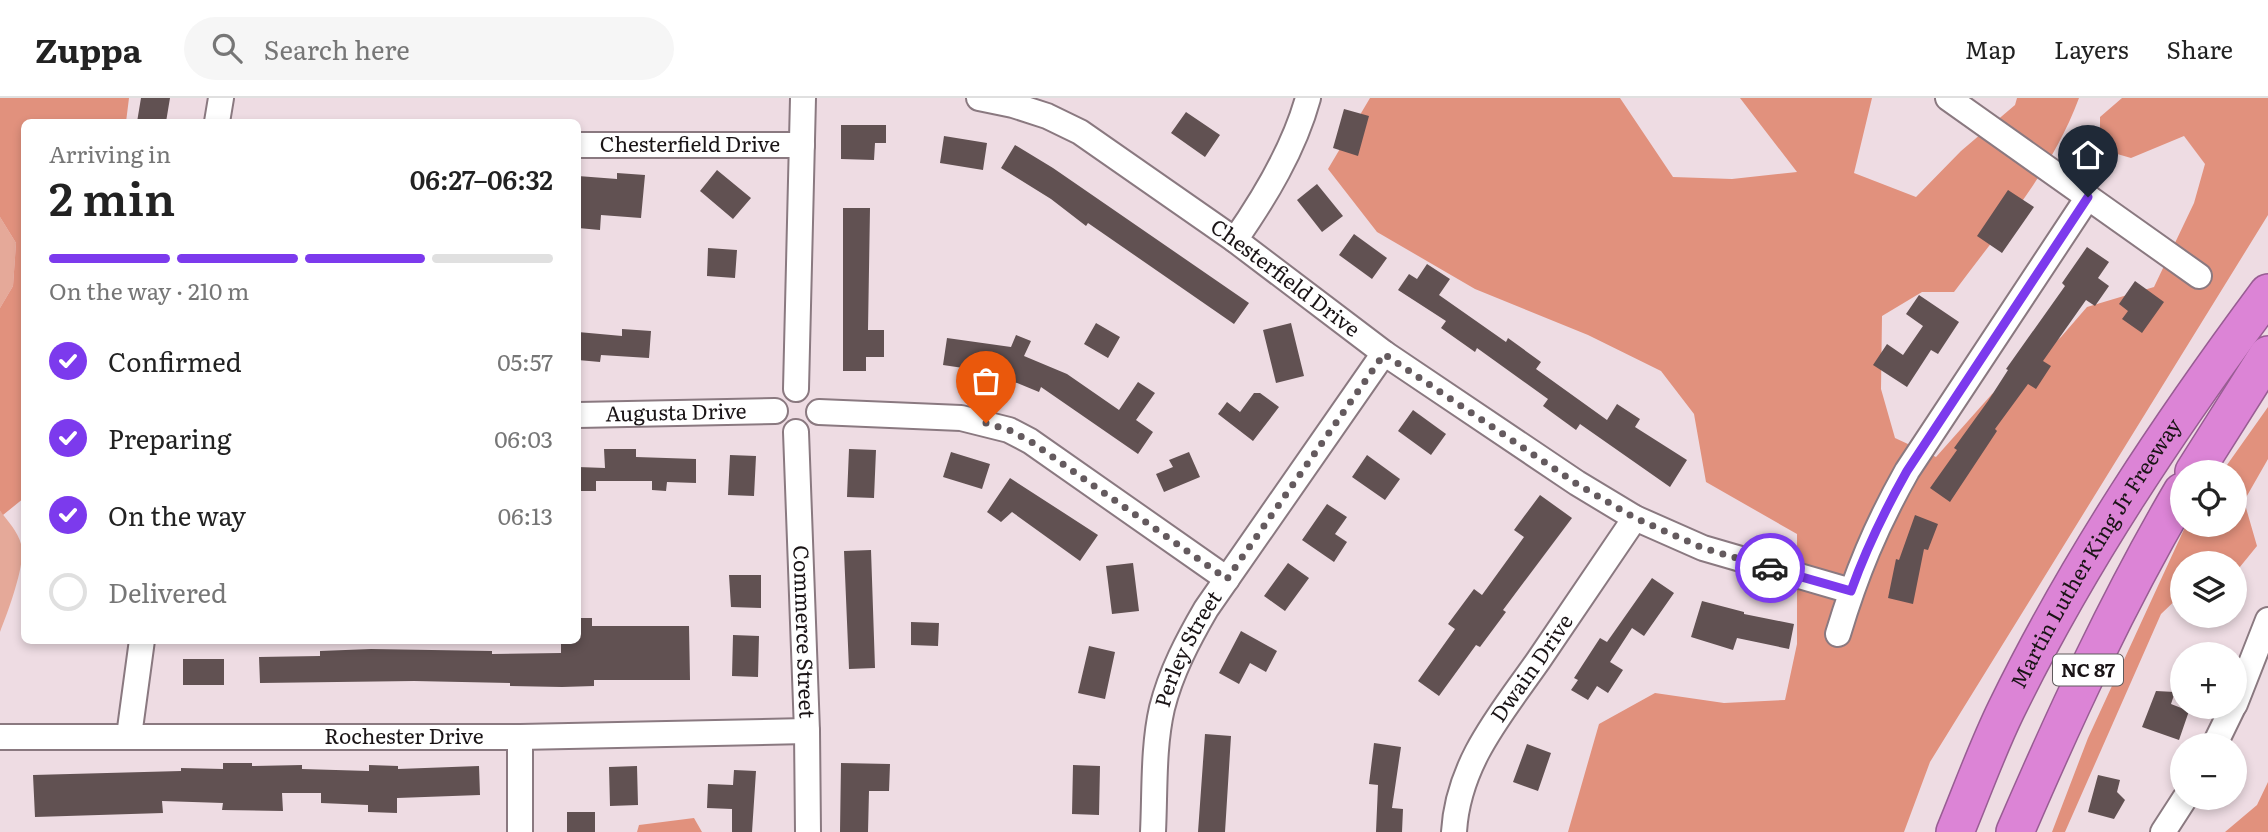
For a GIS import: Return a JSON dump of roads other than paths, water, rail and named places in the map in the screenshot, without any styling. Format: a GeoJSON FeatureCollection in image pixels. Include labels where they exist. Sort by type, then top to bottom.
{"type":"FeatureCollection","features":[{"type":"Feature","properties":{"kind":"highway","name":"Martin Luther King Jr Freeway"},"geometry":{"type":"LineString","coordinates":[[1955,832],[2005,711],[2106,527],[2203,381],[2268,293]]}},
{"type":"Feature","properties":{"kind":"highway","name":"Martin Luther King Jr Freeway"},"geometry":{"type":"LineString","coordinates":[[2202,460],[2268,355]]}},
{"type":"Feature","properties":{"kind":"highway","name":"Martin Luther King Jr Freeway"},"geometry":{"type":"LineString","coordinates":[[2015,832],[2063,722],[2124,597],[2170,513]]}},
{"type":"Feature","properties":{"kind":"highway"},"geometry":{"type":"LineString","coordinates":[[2032,832],[2170,516]]}},
{"type":"Feature","properties":{"kind":"highway"},"geometry":{"type":"LineString","coordinates":[[1941,832],[2005,711]]}},
{"type":"Feature","properties":{"kind":"street"},"geometry":{"type":"LineString","coordinates":[[218,119],[221,98]]}},
{"type":"Feature","properties":{"kind":"street"},"geometry":{"type":"LineString","coordinates":[[796,388],[803,145],[807,98]]}},
{"type":"Feature","properties":{"kind":"street","name":"Chesterfield Drive"},"geometry":{"type":"LineString","coordinates":[[979,98],[1013,105],[1080,132],[1235,240],[1384,354],[1577,484],[1635,518],[1703,548],[1851,591]]}},
{"type":"Feature","properties":{"kind":"street"},"geometry":{"type":"LineString","coordinates":[[1235,240],[1252,216],[1293,141],[1308,98]]}},
{"type":"Feature","properties":{"kind":"street"},"geometry":{"type":"LineString","coordinates":[[1948,98],[2199,276]]}},
{"type":"Feature","properties":{"kind":"street","name":"Chesterfield Drive"},"geometry":{"type":"LineString","coordinates":[[581,145],[803,145]]}},
{"type":"Feature","properties":{"kind":"street"},"geometry":{"type":"LineString","coordinates":[[1838,634],[1863,557],[1883,513],[1907,471],[2088,197]]}},
{"type":"Feature","properties":{"kind":"street","name":"Perley Street"},"geometry":{"type":"LineString","coordinates":[[1153,832],[1158,732],[1162,708],[1173,673],[1188,640],[1227,579],[1384,354]]}},
{"type":"Feature","properties":{"kind":"street"},"geometry":{"type":"LineString","coordinates":[[796,388],[815,398],[819,412],[816,422],[810,428],[796,432],[781,425],[775,411],[783,394],[796,388]]}},
{"type":"Feature","properties":{"kind":"street","name":"Augusta Drive"},"geometry":{"type":"LineString","coordinates":[[581,415],[775,411]]}},
{"type":"Feature","properties":{"kind":"street"},"geometry":{"type":"LineString","coordinates":[[819,412],[961,418],[1009,430],[1030,441],[1227,579]]}},
{"type":"Feature","properties":{"kind":"street","name":"Commerce Street"},"geometry":{"type":"LineString","coordinates":[[796,432],[808,832]]}},
{"type":"Feature","properties":{"kind":"street","name":"Dwain Drive"},"geometry":{"type":"LineString","coordinates":[[1454,832],[1458,800],[1465,776],[1486,733],[1635,518]]}},
{"type":"Feature","properties":{"kind":"street"},"geometry":{"type":"LineString","coordinates":[[2247,673],[2268,620]]}},
{"type":"Feature","properties":{"kind":"street"},"geometry":{"type":"LineString","coordinates":[[129,736],[141,644]]}},
{"type":"Feature","properties":{"kind":"street","name":"Rochester Drive"},"geometry":{"type":"LineString","coordinates":[[0,737],[520,737],[807,731]]}},
{"type":"Feature","properties":{"kind":"street"},"geometry":{"type":"LineString","coordinates":[[520,737],[520,832]]}},
{"type":"Feature","properties":{"kind":"street"},"geometry":{"type":"LineString","coordinates":[[2163,832],[2177,810]]}}]}
